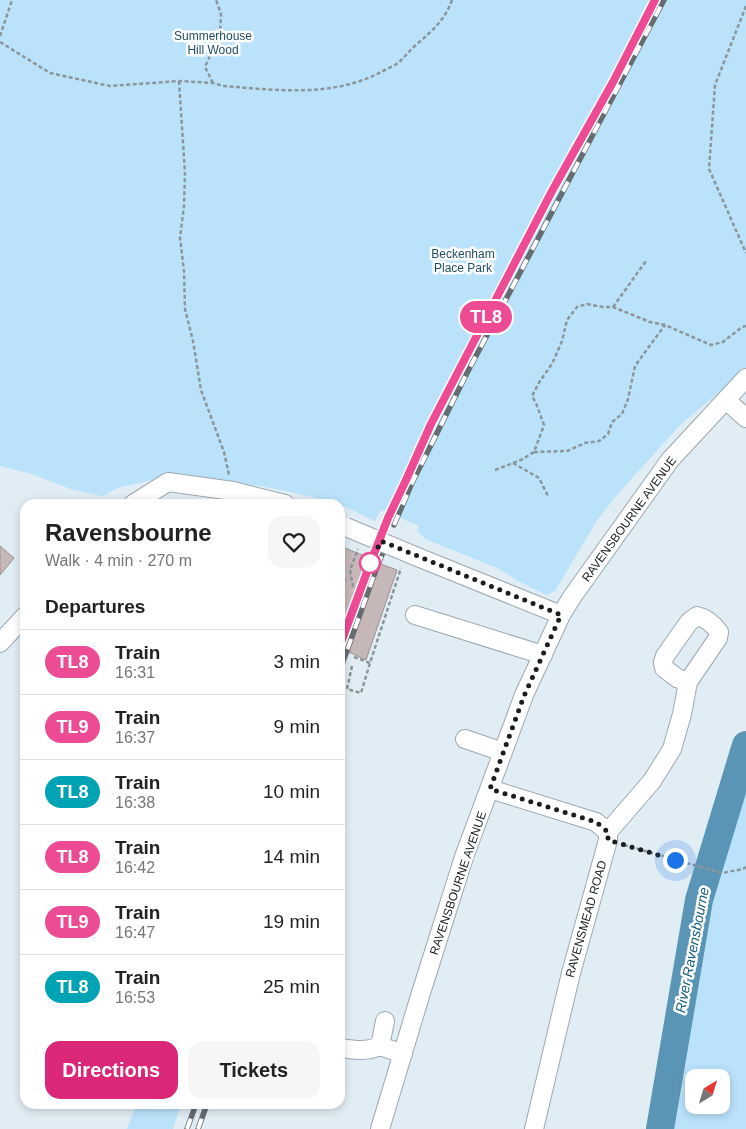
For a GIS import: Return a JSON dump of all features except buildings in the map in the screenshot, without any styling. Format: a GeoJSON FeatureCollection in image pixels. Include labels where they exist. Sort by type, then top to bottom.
{"type":"FeatureCollection","features":[{"type":"Feature","properties":{"kind":"street","name":"RAVENSBOURNE AVENUE"},"geometry":{"type":"LineString","coordinates":[[383,1128],[420,996],[464,857],[524,696],[561,615],[572,596],[670,460],[746,378]]}},
{"type":"Feature","properties":{"kind":"street"},"geometry":{"type":"LineString","coordinates":[[726,400],[746,418]]}},
{"type":"Feature","properties":{"kind":"street"},"geometry":{"type":"LineString","coordinates":[[141,499],[168,482],[233,490],[266,499]]}},
{"type":"Feature","properties":{"kind":"street"},"geometry":{"type":"LineString","coordinates":[[345,527],[409,560],[561,615]]}},
{"type":"Feature","properties":{"kind":"street"},"geometry":{"type":"LineString","coordinates":[[415,615],[543,655]]}},
{"type":"Feature","properties":{"kind":"street"},"geometry":{"type":"LineString","coordinates":[[0,643],[20,621]]}},
{"type":"Feature","properties":{"kind":"street"},"geometry":{"type":"LineString","coordinates":[[490,789],[596,822],[608,836],[652,781],[672,749],[680,722],[688,682]]}},
{"type":"Feature","properties":{"kind":"street"},"geometry":{"type":"LineString","coordinates":[[465,739],[503,752]]}},
{"type":"Feature","properties":{"kind":"street","name":"RAVENSMEAD ROAD"},"geometry":{"type":"LineString","coordinates":[[534,1129],[570,973],[608,836]]}},
{"type":"Feature","properties":{"kind":"street"},"geometry":{"type":"LineString","coordinates":[[380,1046],[385,1021]]}},
{"type":"Feature","properties":{"kind":"street"},"geometry":{"type":"LineString","coordinates":[[345,1048],[364,1050],[380,1046],[403,1054]]}},
{"type":"Feature","properties":{"kind":"path"},"geometry":{"type":"LineString","coordinates":[[0,36],[12,0]]}},
{"type":"Feature","properties":{"kind":"path"},"geometry":{"type":"LineString","coordinates":[[212,83],[205,67],[220,33],[221,14],[216,0]]}},
{"type":"Feature","properties":{"kind":"path"},"geometry":{"type":"LineString","coordinates":[[0,42],[50,73],[110,86],[179,81],[292,90],[327,89],[366,80],[397,64],[432,32],[448,12],[452,0]]}},
{"type":"Feature","properties":{"kind":"path"},"geometry":{"type":"LineString","coordinates":[[746,6],[715,84],[709,169],[746,253]]}},
{"type":"Feature","properties":{"kind":"path"},"geometry":{"type":"LineString","coordinates":[[179,81],[185,173],[184,206],[180,238],[184,271],[185,309],[194,342],[201,390],[224,452],[230,477]]}},
{"type":"Feature","properties":{"kind":"path"},"geometry":{"type":"LineString","coordinates":[[613,307],[646,261]]}},
{"type":"Feature","properties":{"kind":"path"},"geometry":{"type":"LineString","coordinates":[[534,452],[544,425],[532,396],[552,364],[562,341],[567,320],[577,308],[587,304],[613,307],[650,322],[665,325],[711,346],[723,342],[746,325]]}},
{"type":"Feature","properties":{"kind":"path"},"geometry":{"type":"LineString","coordinates":[[496,470],[521,460],[534,452],[567,451],[585,443],[598,441],[608,434],[612,422],[622,414],[628,399],[635,366],[665,325]]}},
{"type":"Feature","properties":{"kind":"path"},"geometry":{"type":"LineString","coordinates":[[513,463],[539,478],[548,496]]}},
{"type":"Feature","properties":{"kind":"path"},"geometry":{"type":"LineString","coordinates":[[353,587],[350,570],[358,548]]}},
{"type":"Feature","properties":{"kind":"path"},"geometry":{"type":"LineString","coordinates":[[352,666],[348,689],[361,693],[370,663],[409,560]]}},
{"type":"Feature","properties":{"kind":"path"},"geometry":{"type":"LineString","coordinates":[[354,657],[370,663]]}},
{"type":"Feature","properties":{"kind":"path"},"geometry":{"type":"LineString","coordinates":[[608,836],[692,865],[722,873],[746,867]]}},
{"type":"Feature","properties":{"kind":"green space","name":"Beckenham Place Park"},"geometry":{"type":"Polygon","coordinates":[[[0,0],[746,0],[746,368],[680,425],[616,496],[596,522],[555,591],[546,595],[497,568],[425,539],[417,531],[419,526],[381,510],[375,521],[345,507],[345,499],[319,499],[260,486],[187,475],[157,479],[117,488],[103,496],[73,490],[32,474],[0,466],[0,0]]]}},
{"type":"Feature","properties":{"kind":"green space"},"geometry":{"type":"Polygon","coordinates":[[[746,766],[746,1129],[661,1129],[702,889],[746,766]]]}},
{"type":"Feature","properties":{"kind":"green space"},"geometry":{"type":"Polygon","coordinates":[[[135,1109],[179,1109],[173,1129],[127,1129],[135,1109]]]}},
{"type":"Feature","properties":{"kind":"waterway","name":"River Ravensbourne"},"geometry":{"type":"LineString","coordinates":[[660,1129],[699,900],[746,745]]}},
{"type":"Feature","properties":{"kind":"railway"},"geometry":{"type":"LineString","coordinates":[[625,58],[655,0]]}},
{"type":"Feature","properties":{"kind":"railway"},"geometry":{"type":"LineString","coordinates":[[394,525],[412,483],[467,373],[664,0]]}},
{"type":"Feature","properties":{"kind":"railway"},"geometry":{"type":"LineString","coordinates":[[409,473],[431,424],[466,355],[604,98]]}},
{"type":"Feature","properties":{"kind":"railway"},"geometry":{"type":"LineString","coordinates":[[387,520],[401,491]]}},
{"type":"Feature","properties":{"kind":"railway"},"geometry":{"type":"LineString","coordinates":[[345,632],[381,535]]}},
{"type":"Feature","properties":{"kind":"railway"},"geometry":{"type":"LineString","coordinates":[[345,656],[389,538]]}},
{"type":"Feature","properties":{"kind":"railway"},"geometry":{"type":"LineString","coordinates":[[187,1129],[194,1109]]}},
{"type":"Feature","properties":{"kind":"railway"},"geometry":{"type":"LineString","coordinates":[[198,1129],[205,1109]]}},
{"type":"Feature","properties":{"kind":"train","name":"TL8"},"geometry":{"type":"LineString","coordinates":[[345,632],[388,518],[431,424],[552,191],[613,82],[655,0]]}},
{"type":"Feature","properties":{"kind":"route"},"geometry":{"type":"LineString","coordinates":[[370,563],[381,541],[561,615],[524,696],[490,789],[596,822],[608,832],[608,840],[675,860]]}},
{"type":"Feature","properties":{"kind":"park label","name":"Summerhouse Hill Wood"},"geometry":{"type":"Point","coordinates":[213,43]}}]}
